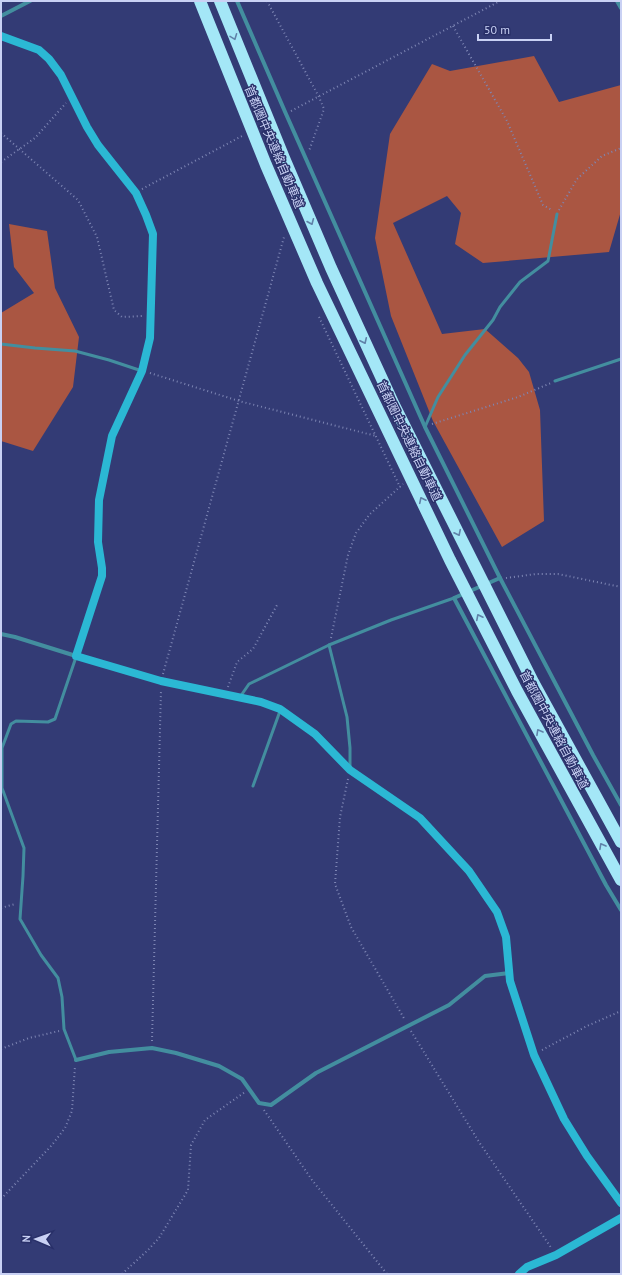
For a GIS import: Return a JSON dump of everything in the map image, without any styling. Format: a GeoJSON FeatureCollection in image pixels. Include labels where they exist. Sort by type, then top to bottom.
{"type":"FeatureCollection","features":[{"type":"Feature","properties":{"kind":"highway","name":"首都圏中央連絡自動車道"},"geometry":{"type":"LineString","coordinates":[[200,1],[266,165],[331,311],[450,560],[510,677],[621,880]]}},
{"type":"Feature","properties":{"kind":"highway","name":"首都圏中央連絡自動車道"},"geometry":{"type":"LineString","coordinates":[[220,1],[331,268],[394,405],[533,682],[621,842]]}},
{"type":"Feature","properties":{"kind":"street"},"geometry":{"type":"LineString","coordinates":[[1,16],[30,1]]}},
{"type":"Feature","properties":{"kind":"street"},"geometry":{"type":"LineString","coordinates":[[237,1],[425,427],[500,578],[621,806]]}},
{"type":"Feature","properties":{"kind":"street"},"geometry":{"type":"LineString","coordinates":[[617,1],[621,8]]}},
{"type":"Feature","properties":{"kind":"street"},"geometry":{"type":"LineString","coordinates":[[1,36],[39,50],[49,59],[61,75],[87,127],[98,145],[136,193],[153,234],[150,338],[142,371],[112,436],[99,500],[98,542],[102,576],[76,656]]}},
{"type":"Feature","properties":{"kind":"street"},"geometry":{"type":"LineString","coordinates":[[500,578],[454,598],[602,878],[621,910]]}},
{"type":"Feature","properties":{"kind":"street"},"geometry":{"type":"LineString","coordinates":[[1,634],[161,681],[240,697],[261,702],[280,709],[315,734],[350,770],[420,818],[469,871],[497,912],[506,937],[510,981],[534,1055],[564,1119],[587,1156],[621,1203]]}},
{"type":"Feature","properties":{"kind":"street"},"geometry":{"type":"LineString","coordinates":[[76,1060],[109,1052],[152,1048],[176,1053],[219,1066],[242,1078],[259,1103],[271,1105],[316,1073],[449,1005],[485,976],[509,973]]}},
{"type":"Feature","properties":{"kind":"street"},"geometry":{"type":"LineString","coordinates":[[519,1274],[527,1267],[556,1255],[621,1218]]}},
{"type":"Feature","properties":{"kind":"lane"},"geometry":{"type":"LineString","coordinates":[[425,427],[438,397],[465,355],[493,320],[500,307],[520,282],[548,261],[558,214]]}},
{"type":"Feature","properties":{"kind":"lane"},"geometry":{"type":"LineString","coordinates":[[1,344],[74,351],[109,360],[142,371]]}},
{"type":"Feature","properties":{"kind":"lane"},"geometry":{"type":"LineString","coordinates":[[555,381],[621,359]]}},
{"type":"Feature","properties":{"kind":"lane"},"geometry":{"type":"LineString","coordinates":[[240,697],[249,684],[329,645],[391,620],[454,598]]}},
{"type":"Feature","properties":{"kind":"lane"},"geometry":{"type":"LineString","coordinates":[[329,645],[347,717],[350,748],[350,770]]}},
{"type":"Feature","properties":{"kind":"lane"},"geometry":{"type":"LineString","coordinates":[[76,656],[56,719],[48,722],[16,722],[11,724],[2,748],[2,788],[24,848],[20,919],[41,955],[58,978],[62,997],[64,1029],[76,1060]]}},
{"type":"Feature","properties":{"kind":"lane"},"geometry":{"type":"LineString","coordinates":[[253,786],[280,709]]}},
{"type":"Feature","properties":{"kind":"path"},"geometry":{"type":"LineString","coordinates":[[267,1],[324,109],[306,160]]}},
{"type":"Feature","properties":{"kind":"path"},"geometry":{"type":"LineString","coordinates":[[286,114],[500,1]]}},
{"type":"Feature","properties":{"kind":"path"},"geometry":{"type":"LineString","coordinates":[[453,26],[507,121],[543,205],[558,214],[577,179],[602,156],[621,148]]}},
{"type":"Feature","properties":{"kind":"path"},"geometry":{"type":"LineString","coordinates":[[1,162],[35,138],[72,97]]}},
{"type":"Feature","properties":{"kind":"path"},"geometry":{"type":"LineString","coordinates":[[1,133],[78,200],[97,237],[114,310],[122,318],[150,316]]}},
{"type":"Feature","properties":{"kind":"path"},"geometry":{"type":"LineString","coordinates":[[136,193],[248,133]]}},
{"type":"Feature","properties":{"kind":"path"},"geometry":{"type":"LineString","coordinates":[[152,1048],[161,681],[240,401],[284,238]]}},
{"type":"Feature","properties":{"kind":"path"},"geometry":{"type":"LineString","coordinates":[[319,317],[400,487]]}},
{"type":"Feature","properties":{"kind":"path"},"geometry":{"type":"LineString","coordinates":[[142,371],[240,401],[376,436]]}},
{"type":"Feature","properties":{"kind":"path"},"geometry":{"type":"LineString","coordinates":[[425,427],[518,397],[555,381]]}},
{"type":"Feature","properties":{"kind":"path"},"geometry":{"type":"LineString","coordinates":[[329,645],[348,554],[356,533],[370,514],[406,482]]}},
{"type":"Feature","properties":{"kind":"path"},"geometry":{"type":"LineString","coordinates":[[500,578],[536,574],[558,574],[621,587]]}},
{"type":"Feature","properties":{"kind":"path"},"geometry":{"type":"LineString","coordinates":[[226,695],[237,662],[253,649],[277,605]]}},
{"type":"Feature","properties":{"kind":"path"},"geometry":{"type":"LineString","coordinates":[[1,908],[22,902]]}},
{"type":"Feature","properties":{"kind":"path"},"geometry":{"type":"LineString","coordinates":[[534,1055],[587,1026],[621,1011]]}},
{"type":"Feature","properties":{"kind":"path"},"geometry":{"type":"LineString","coordinates":[[1,1049],[29,1038],[64,1029]]}},
{"type":"Feature","properties":{"kind":"path"},"geometry":{"type":"LineString","coordinates":[[1,1199],[52,1145],[65,1128],[72,1111],[76,1060]]}},
{"type":"Feature","properties":{"kind":"path"},"geometry":{"type":"LineString","coordinates":[[122,1274],[159,1238],[188,1190],[190,1145],[205,1120],[249,1089]]}},
{"type":"Feature","properties":{"kind":"path"},"geometry":{"type":"LineString","coordinates":[[259,1103],[312,1180],[387,1274]]}},
{"type":"Feature","properties":{"kind":"shaded area"},"geometry":{"type":"Polygon","coordinates":[[[534,56],[559,102],[621,85],[621,211],[609,252],[483,263],[455,244],[461,213],[447,196],[393,223],[442,334],[485,329],[518,358],[529,372],[540,410],[544,521],[502,547],[433,421],[391,316],[375,238],[390,134],[432,64],[450,71],[534,56]]]}},
{"type":"Feature","properties":{"kind":"shaded area"},"geometry":{"type":"Polygon","coordinates":[[[9,224],[47,231],[55,288],[79,337],[73,387],[33,451],[1,441],[1,313],[34,293],[14,267],[9,224]]]}}]}
